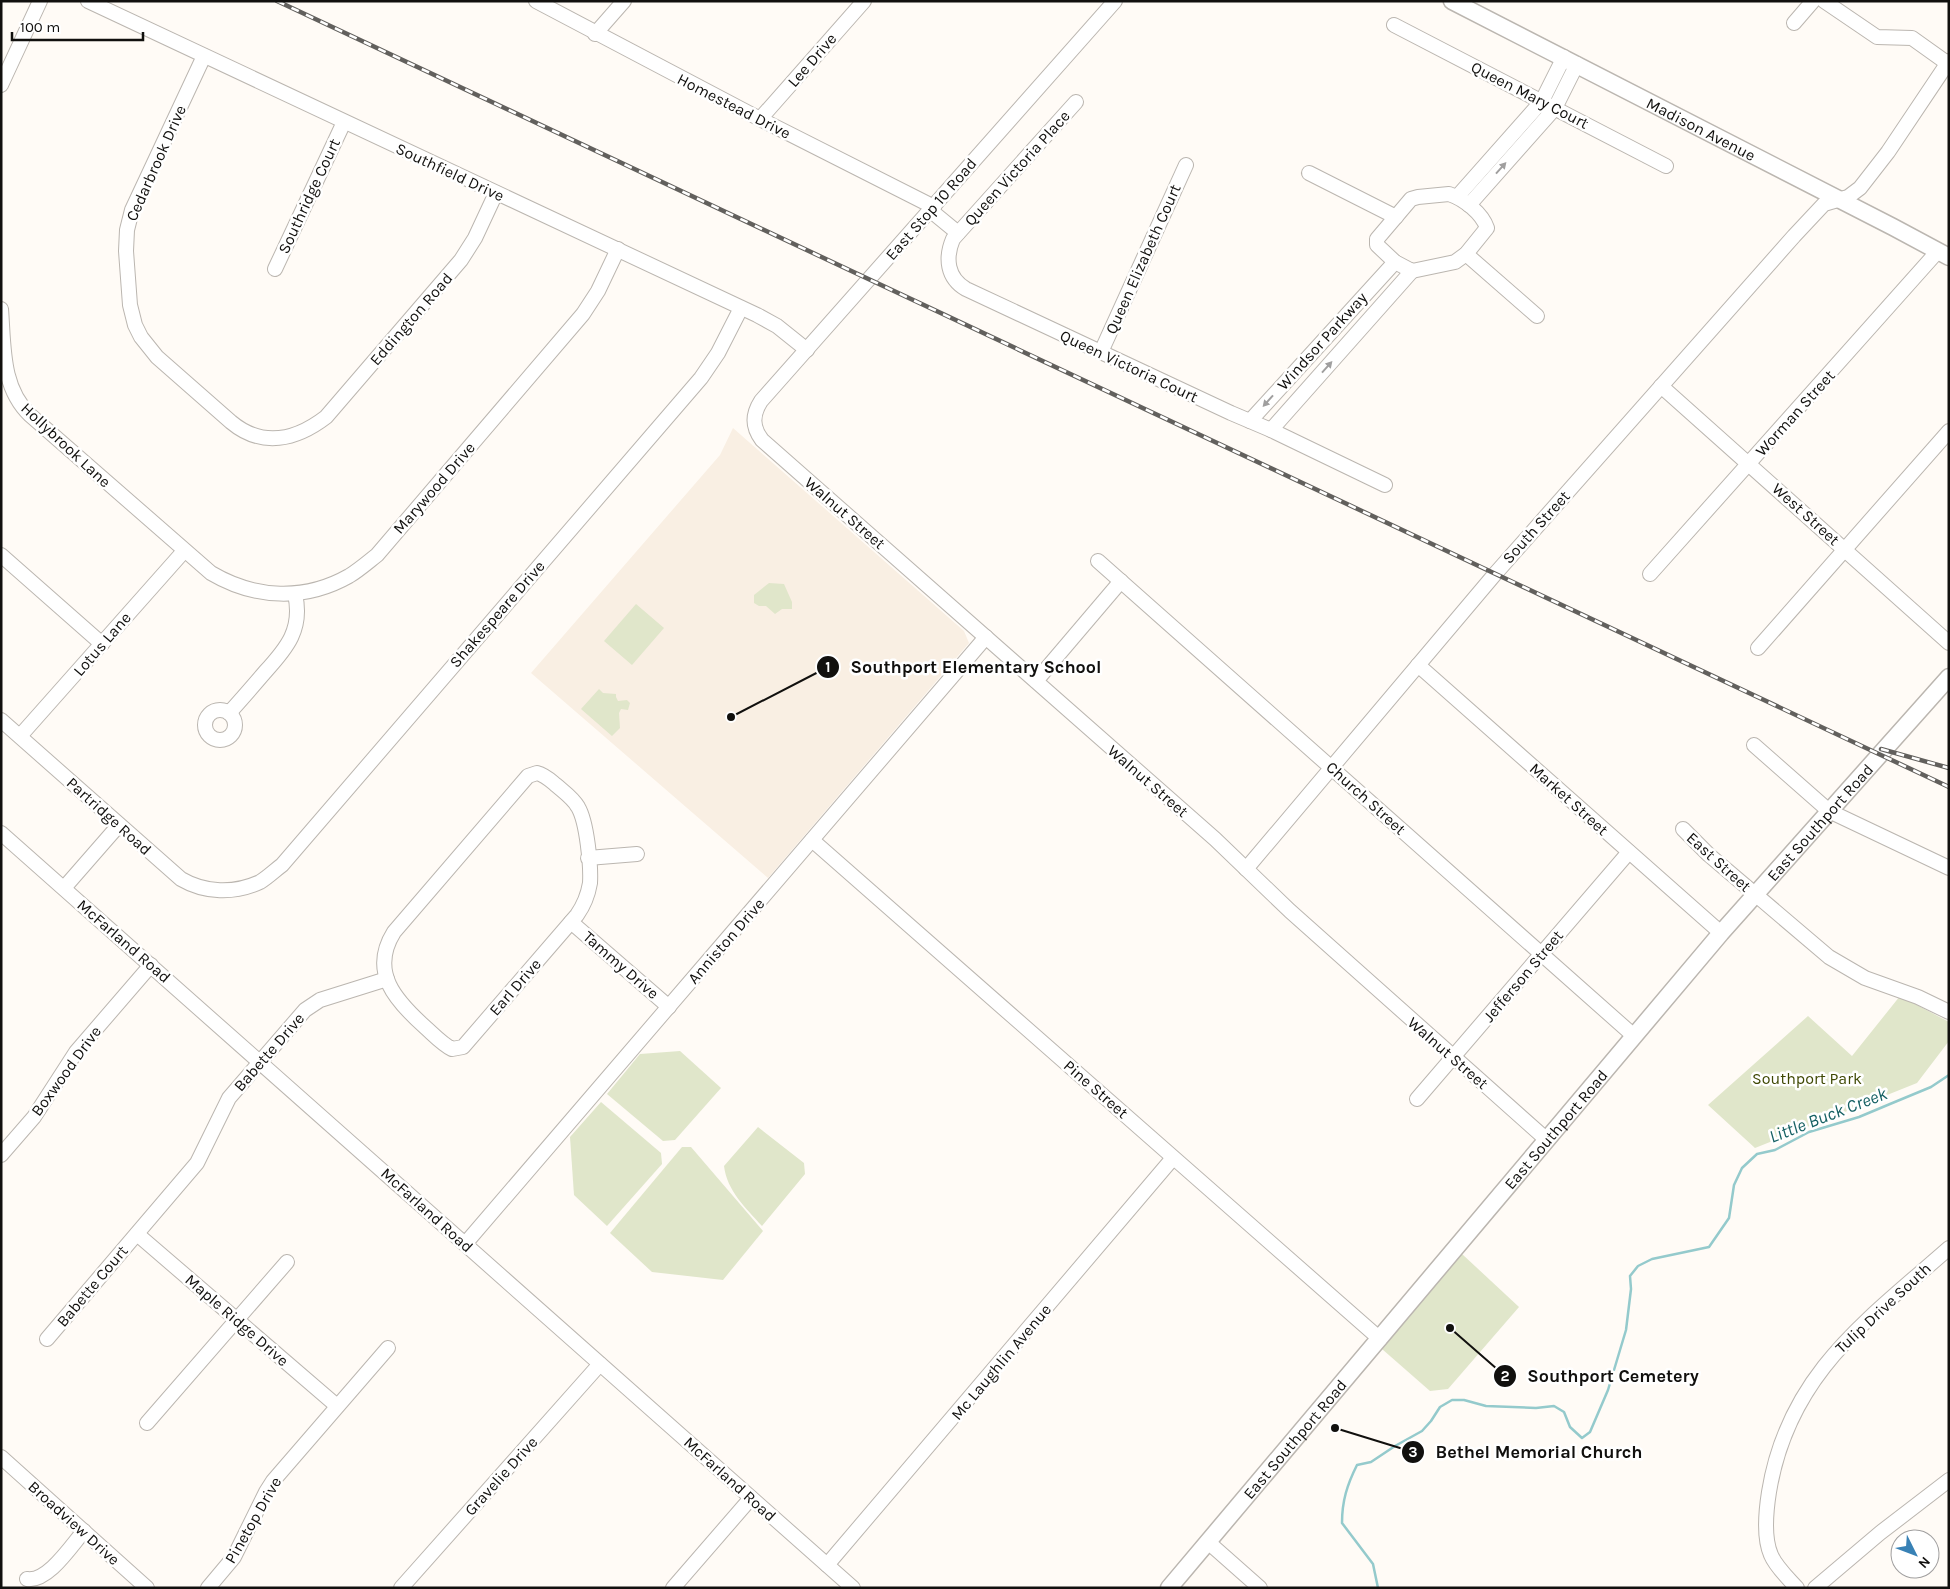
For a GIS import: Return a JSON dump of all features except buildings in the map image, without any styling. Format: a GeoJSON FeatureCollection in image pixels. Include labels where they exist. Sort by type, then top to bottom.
{"type":"FeatureCollection","features":[{"type":"Feature","properties":{"kind":"main road","name":"Madison Avenue"},"geometry":{"type":"LineString","coordinates":[[1452,1],[1944,254]]}},
{"type":"Feature","properties":{"kind":"main road","name":"East Southport Road"},"geometry":{"type":"LineString","coordinates":[[1169,1588],[1721,933],[1949,677]]}},
{"type":"Feature","properties":{"kind":"street"},"geometry":{"type":"LineString","coordinates":[[1,85],[40,1]]}},
{"type":"Feature","properties":{"kind":"street","name":"Southfield Drive"},"geometry":{"type":"LineString","coordinates":[[88,1],[741,308],[777,326],[807,350]]}},
{"type":"Feature","properties":{"kind":"street","name":"Homestead Drive"},"geometry":{"type":"LineString","coordinates":[[536,1],[595,34],[932,208]]}},
{"type":"Feature","properties":{"kind":"street"},"geometry":{"type":"LineString","coordinates":[[595,34],[624,1]]}},
{"type":"Feature","properties":{"kind":"street","name":"Lee Drive"},"geometry":{"type":"LineString","coordinates":[[760,119],[864,1]]}},
{"type":"Feature","properties":{"kind":"street","name":"East Stop 10 Road"},"geometry":{"type":"LineString","coordinates":[[754,421],[757,407],[761,401],[1116,1]]}},
{"type":"Feature","properties":{"kind":"street"},"geometry":{"type":"LineString","coordinates":[[1794,23],[1813,1]]}},
{"type":"Feature","properties":{"kind":"street"},"geometry":{"type":"LineString","coordinates":[[1824,1],[1877,37],[1912,38],[1948,62]]}},
{"type":"Feature","properties":{"kind":"street","name":"Queen Mary Court"},"geometry":{"type":"LineString","coordinates":[[1394,25],[1666,166]]}},
{"type":"Feature","properties":{"kind":"street","name":"Cedarbrook Drive"},"geometry":{"type":"LineString","coordinates":[[204,56],[132,210],[126,243],[131,313],[139,333],[154,354],[238,427],[254,435],[266,438],[287,437],[306,431]]}},
{"type":"Feature","properties":{"kind":"street"},"geometry":{"type":"LineString","coordinates":[[1463,201],[1542,102],[1570,60]]}},
{"type":"Feature","properties":{"kind":"street"},"geometry":{"type":"LineString","coordinates":[[1463,201],[1555,108],[1570,60]]}},
{"type":"Feature","properties":{"kind":"street","name":"South Street"},"geometry":{"type":"LineString","coordinates":[[1246,869],[1495,574],[1821,207],[1826,203],[1849,196],[1860,188],[1888,152],[1948,62]]}},
{"type":"Feature","properties":{"kind":"street","name":"Queen Victoria Place"},"geometry":{"type":"LineString","coordinates":[[958,234],[1076,102]]}},
{"type":"Feature","properties":{"kind":"street","name":"Southridge Court"},"geometry":{"type":"LineString","coordinates":[[275,269],[344,122]]}},
{"type":"Feature","properties":{"kind":"street","name":"Queen Elizabeth Court"},"geometry":{"type":"LineString","coordinates":[[1101,352],[1186,165]]}},
{"type":"Feature","properties":{"kind":"street"},"geometry":{"type":"LineString","coordinates":[[1308,173],[1396,217]]}},
{"type":"Feature","properties":{"kind":"street","name":"Eddington Road"},"geometry":{"type":"LineString","coordinates":[[306,431],[326,417],[456,267],[475,238],[496,193]]}},
{"type":"Feature","properties":{"kind":"street"},"geometry":{"type":"LineString","coordinates":[[1450,194],[1463,201],[1486,223],[1487,228],[1466,254],[1455,262],[1412,271],[1395,262],[1376,243],[1377,239],[1414,198],[1450,194]]}},
{"type":"Feature","properties":{"kind":"street"},"geometry":{"type":"LineString","coordinates":[[932,208],[958,234]]}},
{"type":"Feature","properties":{"kind":"street","name":"Queen Victoria Court"},"geometry":{"type":"LineString","coordinates":[[958,234],[950,245],[948,256],[950,270],[959,284],[966,289],[1271,430],[1385,485]]}},
{"type":"Feature","properties":{"kind":"street","name":"Marywood Drive"},"geometry":{"type":"LineString","coordinates":[[184,551],[211,573],[232,584],[263,593],[295,594],[311,591],[338,582],[358,570],[377,555],[583,314],[598,291],[618,249]]}},
{"type":"Feature","properties":{"kind":"street"},"geometry":{"type":"LineString","coordinates":[[1466,254],[1537,316]]}},
{"type":"Feature","properties":{"kind":"street","name":"Worman Street"},"geometry":{"type":"LineString","coordinates":[[1650,574],[1749,464],[1944,254]]}},
{"type":"Feature","properties":{"kind":"street","name":"Windsor Parkway"},"geometry":{"type":"LineString","coordinates":[[1250,421],[1395,262]]}},
{"type":"Feature","properties":{"kind":"street","name":"Windsor Parkway"},"geometry":{"type":"LineString","coordinates":[[1271,430],[1412,271]]}},
{"type":"Feature","properties":{"kind":"street","name":"Shakespeare Drive"},"geometry":{"type":"LineString","coordinates":[[227,890],[244,888],[259,882],[282,865],[701,378],[718,353],[741,308]]}},
{"type":"Feature","properties":{"kind":"street","name":"Hollybrook Lane"},"geometry":{"type":"LineString","coordinates":[[1,309],[7,376],[12,391],[19,403],[30,415],[184,551]]}},
{"type":"Feature","properties":{"kind":"street","name":"West Street"},"geometry":{"type":"LineString","coordinates":[[1662,386],[1949,643]]}},
{"type":"Feature","properties":{"kind":"street","name":"Walnut Street"},"geometry":{"type":"LineString","coordinates":[[754,421],[756,431],[762,440],[1036,681],[1547,1140]]}},
{"type":"Feature","properties":{"kind":"street"},"geometry":{"type":"LineString","coordinates":[[1758,648],[1845,549],[1946,440]]}},
{"type":"Feature","properties":{"kind":"street","name":"Lotus Lane"},"geometry":{"type":"LineString","coordinates":[[20,736],[184,551]]}},
{"type":"Feature","properties":{"kind":"street"},"geometry":{"type":"LineString","coordinates":[[1,555],[102,644]]}},
{"type":"Feature","properties":{"kind":"street","name":"Church Street"},"geometry":{"type":"LineString","coordinates":[[1098,561],[1634,1036]]}},
{"type":"Feature","properties":{"kind":"street"},"geometry":{"type":"LineString","coordinates":[[1036,681],[1121,581]]}},
{"type":"Feature","properties":{"kind":"street"},"geometry":{"type":"LineString","coordinates":[[229,713],[287,648],[294,634],[298,610],[295,594]]}},
{"type":"Feature","properties":{"kind":"street","name":"Anniston Drive"},"geometry":{"type":"LineString","coordinates":[[465,1244],[986,638]]}},
{"type":"Feature","properties":{"kind":"street","name":"Market Street"},"geometry":{"type":"LineString","coordinates":[[1418,665],[1721,933]]}},
{"type":"Feature","properties":{"kind":"street","name":"Partridge Road"},"geometry":{"type":"LineString","coordinates":[[1,720],[181,879],[207,889],[227,890]]}},
{"type":"Feature","properties":{"kind":"street"},"geometry":{"type":"LineString","coordinates":[[1754,745],[1829,811],[1947,867]]}},
{"type":"Feature","properties":{"kind":"street","name":"Tammy Drive"},"geometry":{"type":"LineString","coordinates":[[387,979],[384,964],[385,952],[394,932],[528,776],[535,773],[546,777],[577,806],[584,821],[590,883],[580,912],[571,922],[669,1007]]}},
{"type":"Feature","properties":{"kind":"street"},"geometry":{"type":"LineString","coordinates":[[64,888],[119,825]]}},
{"type":"Feature","properties":{"kind":"street","name":"East Street"},"geometry":{"type":"LineString","coordinates":[[1683,829],[1709,855],[1822,952],[1869,980],[1918,997],[1949,1012]]}},
{"type":"Feature","properties":{"kind":"street","name":"McFarland Road"},"geometry":{"type":"LineString","coordinates":[[1,833],[853,1588]]}},
{"type":"Feature","properties":{"kind":"street","name":"Pine Street"},"geometry":{"type":"LineString","coordinates":[[812,840],[1380,1339]]}},
{"type":"Feature","properties":{"kind":"street","name":"Jefferson Street"},"geometry":{"type":"LineString","coordinates":[[1417,1099],[1629,852]]}},
{"type":"Feature","properties":{"kind":"street"},"geometry":{"type":"LineString","coordinates":[[588,858],[638,854]]}},
{"type":"Feature","properties":{"kind":"street","name":"Earl Drive"},"geometry":{"type":"LineString","coordinates":[[387,979],[393,994],[405,1009],[448,1047],[457,1050],[463,1047],[571,922]]}},
{"type":"Feature","properties":{"kind":"street","name":"Boxwood Drive"},"geometry":{"type":"LineString","coordinates":[[1,1155],[34,1117],[81,1046],[151,965]]}},
{"type":"Feature","properties":{"kind":"street","name":"Babette Drive"},"geometry":{"type":"LineString","coordinates":[[137,1234],[197,1163],[229,1098],[308,1007],[320,1000],[387,979]]}},
{"type":"Feature","properties":{"kind":"street","name":"Mc Laughlin Avenue"},"geometry":{"type":"LineString","coordinates":[[827,1565],[1174,1158]]}},
{"type":"Feature","properties":{"kind":"street","name":"Maple Ridge Drive"},"geometry":{"type":"LineString","coordinates":[[137,1234],[337,1406]]}},
{"type":"Feature","properties":{"kind":"street","name":"Babette Court"},"geometry":{"type":"LineString","coordinates":[[47,1339],[137,1234]]}},
{"type":"Feature","properties":{"kind":"street","name":"Tulip Drive South"},"geometry":{"type":"LineString","coordinates":[[1797,1588],[1774,1560],[1768,1548],[1767,1538],[1767,1509],[1771,1480],[1782,1441],[1793,1415],[1820,1370],[1852,1333],[1949,1248]]}},
{"type":"Feature","properties":{"kind":"street"},"geometry":{"type":"LineString","coordinates":[[147,1423],[288,1262]]}},
{"type":"Feature","properties":{"kind":"street","name":"Pinetop Drive"},"geometry":{"type":"LineString","coordinates":[[208,1588],[234,1557],[273,1481],[388,1348]]}},
{"type":"Feature","properties":{"kind":"street","name":"Gravelie Drive"},"geometry":{"type":"LineString","coordinates":[[401,1588],[600,1364]]}},
{"type":"Feature","properties":{"kind":"street","name":"Broadview Drive"},"geometry":{"type":"LineString","coordinates":[[1,1457],[147,1588]]}},
{"type":"Feature","properties":{"kind":"street"},"geometry":{"type":"LineString","coordinates":[[1815,1588],[1880,1533],[1949,1480]]}},
{"type":"Feature","properties":{"kind":"street"},"geometry":{"type":"LineString","coordinates":[[672,1588],[751,1498]]}},
{"type":"Feature","properties":{"kind":"street"},"geometry":{"type":"LineString","coordinates":[[27,1579],[35,1579],[45,1575],[84,1531]]}},
{"type":"Feature","properties":{"kind":"street"},"geometry":{"type":"LineString","coordinates":[[1208,1542],[1260,1588]]}},
{"type":"Feature","properties":{"kind":"shaded area"},"geometry":{"type":"Polygon","coordinates":[[[733,428],[964,631],[969,643],[768,878],[531,673],[720,455],[733,428]]]}},
{"type":"Feature","properties":{"kind":"green space"},"geometry":{"type":"Polygon","coordinates":[[[769,583],[784,584],[792,602],[792,609],[782,609],[775,614],[766,606],[759,606],[754,603],[754,595],[769,583]]]}},
{"type":"Feature","properties":{"kind":"green space"},"geometry":{"type":"Polygon","coordinates":[[[636,604],[664,628],[632,665],[604,641],[636,604]]]}},
{"type":"Feature","properties":{"kind":"green space"},"geometry":{"type":"Polygon","coordinates":[[[599,689],[603,693],[616,694],[618,701],[627,700],[630,703],[628,710],[621,709],[619,713],[620,728],[612,736],[581,709],[599,689]]]}},
{"type":"Feature","properties":{"kind":"green space","name":"Southport Park"},"geometry":{"type":"Polygon","coordinates":[[[1900,996],[1949,1022],[1949,1041],[1917,1083],[1755,1148],[1708,1105],[1808,1016],[1852,1056],[1900,996]]]}},
{"type":"Feature","properties":{"kind":"green space"},"geometry":{"type":"Polygon","coordinates":[[[680,1051],[721,1088],[675,1140],[663,1141],[607,1094],[640,1054],[680,1051]]]}},
{"type":"Feature","properties":{"kind":"green space"},"geometry":{"type":"Polygon","coordinates":[[[601,1102],[661,1153],[662,1164],[607,1226],[574,1195],[570,1137],[601,1102]]]}},
{"type":"Feature","properties":{"kind":"green space"},"geometry":{"type":"Polygon","coordinates":[[[758,1127],[804,1163],[805,1174],[762,1226],[733,1191],[724,1166],[758,1127]]]}},
{"type":"Feature","properties":{"kind":"green space"},"geometry":{"type":"Polygon","coordinates":[[[682,1147],[691,1147],[763,1231],[723,1280],[652,1272],[610,1233],[682,1147]]]}},
{"type":"Feature","properties":{"kind":"green space"},"geometry":{"type":"Polygon","coordinates":[[[1462,1254],[1519,1307],[1448,1389],[1430,1391],[1382,1349],[1462,1254]]]}},
{"type":"Feature","properties":{"kind":"waterway","name":"Little Buck Creek"},"geometry":{"type":"LineString","coordinates":[[1378,1588],[1373,1564],[1342,1523],[1346,1493],[1357,1465],[1371,1462],[1422,1431],[1440,1407],[1452,1400],[1464,1400],[1486,1406],[1536,1408],[1554,1406],[1564,1412],[1570,1427],[1582,1438],[1590,1432],[1608,1390],[1626,1330],[1631,1289],[1630,1276],[1638,1266],[1652,1259],[1709,1247],[1729,1218],[1734,1185],[1742,1168],[1757,1154],[1775,1150],[1809,1132],[1859,1117],[1931,1087],[1949,1075]]}},
{"type":"Feature","properties":{"kind":"railway"},"geometry":{"type":"LineString","coordinates":[[277,1],[1949,787]]}},
{"type":"Feature","properties":{"kind":"railway"},"geometry":{"type":"LineString","coordinates":[[1881,749],[1949,768]]}},
{"type":"Feature","properties":{"kind":"place","name":"Southport Elementary School"},"geometry":{"type":"Point","coordinates":[731,717]}},
{"type":"Feature","properties":{"kind":"place","name":"Southport Cemetery"},"geometry":{"type":"Point","coordinates":[1450,1328]}},
{"type":"Feature","properties":{"kind":"place","name":"Bethel Memorial Church"},"geometry":{"type":"Point","coordinates":[1335,1428]}}]}
